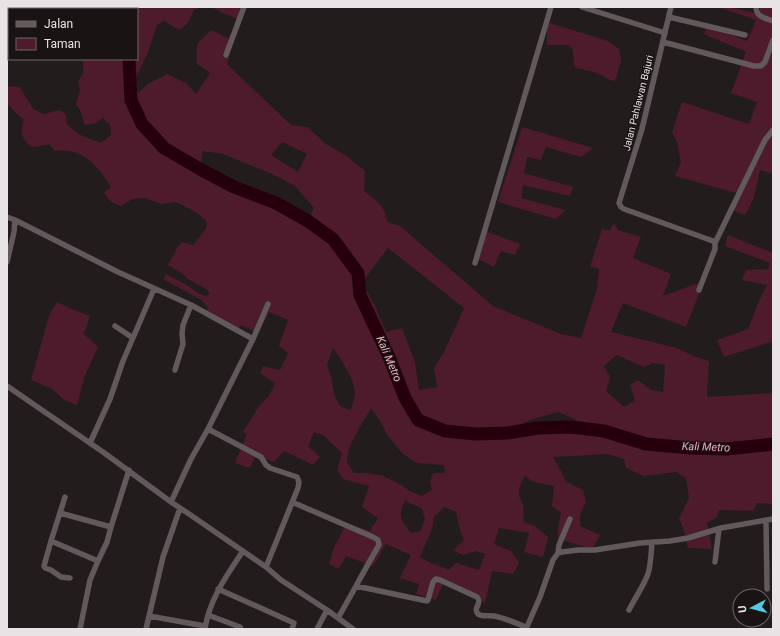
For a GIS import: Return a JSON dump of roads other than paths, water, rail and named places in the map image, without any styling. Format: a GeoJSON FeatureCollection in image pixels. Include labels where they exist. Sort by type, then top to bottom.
{"type":"FeatureCollection","features":[{"type":"Feature","properties":{"kind":"street"},"geometry":{"type":"LineString","coordinates":[[226,55],[244,7]]}},
{"type":"Feature","properties":{"kind":"street"},"geometry":{"type":"LineString","coordinates":[[475,263],[551,7]]}},
{"type":"Feature","properties":{"kind":"street"},"geometry":{"type":"LineString","coordinates":[[582,7],[665,33]]}},
{"type":"Feature","properties":{"kind":"street","name":"Jalan Pahlawan Bajuri"},"geometry":{"type":"LineString","coordinates":[[671,7],[642,129],[619,204],[624,209],[715,243]]}},
{"type":"Feature","properties":{"kind":"street"},"geometry":{"type":"LineString","coordinates":[[756,7],[756,13],[759,16],[773,21]]}},
{"type":"Feature","properties":{"kind":"street"},"geometry":{"type":"LineString","coordinates":[[668,17],[745,35]]}},
{"type":"Feature","properties":{"kind":"street"},"geometry":{"type":"LineString","coordinates":[[663,42],[754,66],[761,66],[773,40]]}},
{"type":"Feature","properties":{"kind":"street"},"geometry":{"type":"LineString","coordinates":[[700,290],[715,249],[715,243],[765,140],[773,130]]}},
{"type":"Feature","properties":{"kind":"street"},"geometry":{"type":"LineString","coordinates":[[7,217],[118,272],[191,305],[253,339]]}},
{"type":"Feature","properties":{"kind":"street"},"geometry":{"type":"LineString","coordinates":[[7,262],[13,238],[15,220]]}},
{"type":"Feature","properties":{"kind":"street"},"geometry":{"type":"LineString","coordinates":[[90,443],[110,399],[123,361],[154,289]]}},
{"type":"Feature","properties":{"kind":"street"},"geometry":{"type":"LineString","coordinates":[[171,502],[253,339],[268,304]]}},
{"type":"Feature","properties":{"kind":"street"},"geometry":{"type":"LineString","coordinates":[[175,370],[183,344],[182,324],[191,305]]}},
{"type":"Feature","properties":{"kind":"street"},"geometry":{"type":"LineString","coordinates":[[115,326],[133,338]]}},
{"type":"Feature","properties":{"kind":"street"},"geometry":{"type":"LineString","coordinates":[[7,386],[129,470],[171,502],[266,567],[281,580],[328,610],[346,627],[353,629]]}},
{"type":"Feature","properties":{"kind":"street"},"geometry":{"type":"LineString","coordinates":[[208,430],[261,457],[270,468],[297,477],[299,482],[298,488],[266,567]]}},
{"type":"Feature","properties":{"kind":"street"},"geometry":{"type":"LineString","coordinates":[[80,629],[90,580],[107,542],[129,470]]}},
{"type":"Feature","properties":{"kind":"street"},"geometry":{"type":"LineString","coordinates":[[65,497],[50,541],[44,566],[45,568],[61,576],[70,578]]}},
{"type":"Feature","properties":{"kind":"street"},"geometry":{"type":"LineString","coordinates":[[292,502],[378,540],[379,545],[338,618]]}},
{"type":"Feature","properties":{"kind":"street"},"geometry":{"type":"LineString","coordinates":[[146,629],[163,557],[180,508]]}},
{"type":"Feature","properties":{"kind":"street"},"geometry":{"type":"LineString","coordinates":[[60,513],[111,528]]}},
{"type":"Feature","properties":{"kind":"street"},"geometry":{"type":"LineString","coordinates":[[558,554],[559,545],[570,519]]}},
{"type":"Feature","properties":{"kind":"street"},"geometry":{"type":"LineString","coordinates":[[355,587],[427,601],[433,582],[436,579],[477,597],[479,600],[476,608],[478,614],[505,619],[526,628],[540,597],[553,560],[562,552],[595,550],[688,538],[736,525],[773,519]]}},
{"type":"Feature","properties":{"kind":"street"},"geometry":{"type":"LineString","coordinates":[[766,521],[767,588]]}},
{"type":"Feature","properties":{"kind":"street"},"geometry":{"type":"LineString","coordinates":[[715,562],[719,529]]}},
{"type":"Feature","properties":{"kind":"street"},"geometry":{"type":"LineString","coordinates":[[50,541],[98,561]]}},
{"type":"Feature","properties":{"kind":"street"},"geometry":{"type":"LineString","coordinates":[[629,610],[648,573],[652,542]]}},
{"type":"Feature","properties":{"kind":"street"},"geometry":{"type":"LineString","coordinates":[[149,616],[205,628],[208,615],[218,589],[243,551]]}},
{"type":"Feature","properties":{"kind":"street"},"geometry":{"type":"LineString","coordinates":[[218,589],[294,622],[292,629]]}},
{"type":"Feature","properties":{"kind":"street"},"geometry":{"type":"LineString","coordinates":[[317,629],[328,610]]}},
{"type":"Feature","properties":{"kind":"street"},"geometry":{"type":"LineString","coordinates":[[208,615],[241,629]]}},
{"type":"Feature","properties":{"kind":"waterway","name":"Kali Metro"},"geometry":{"type":"LineString","coordinates":[[129,60],[131,100],[142,124],[164,148],[234,187],[276,203],[308,221],[333,239],[358,273],[360,295],[389,357],[405,398],[418,420],[445,431],[476,434],[507,433],[538,428],[571,427],[604,431],[646,444],[691,448],[727,449],[773,444]]}}]}
